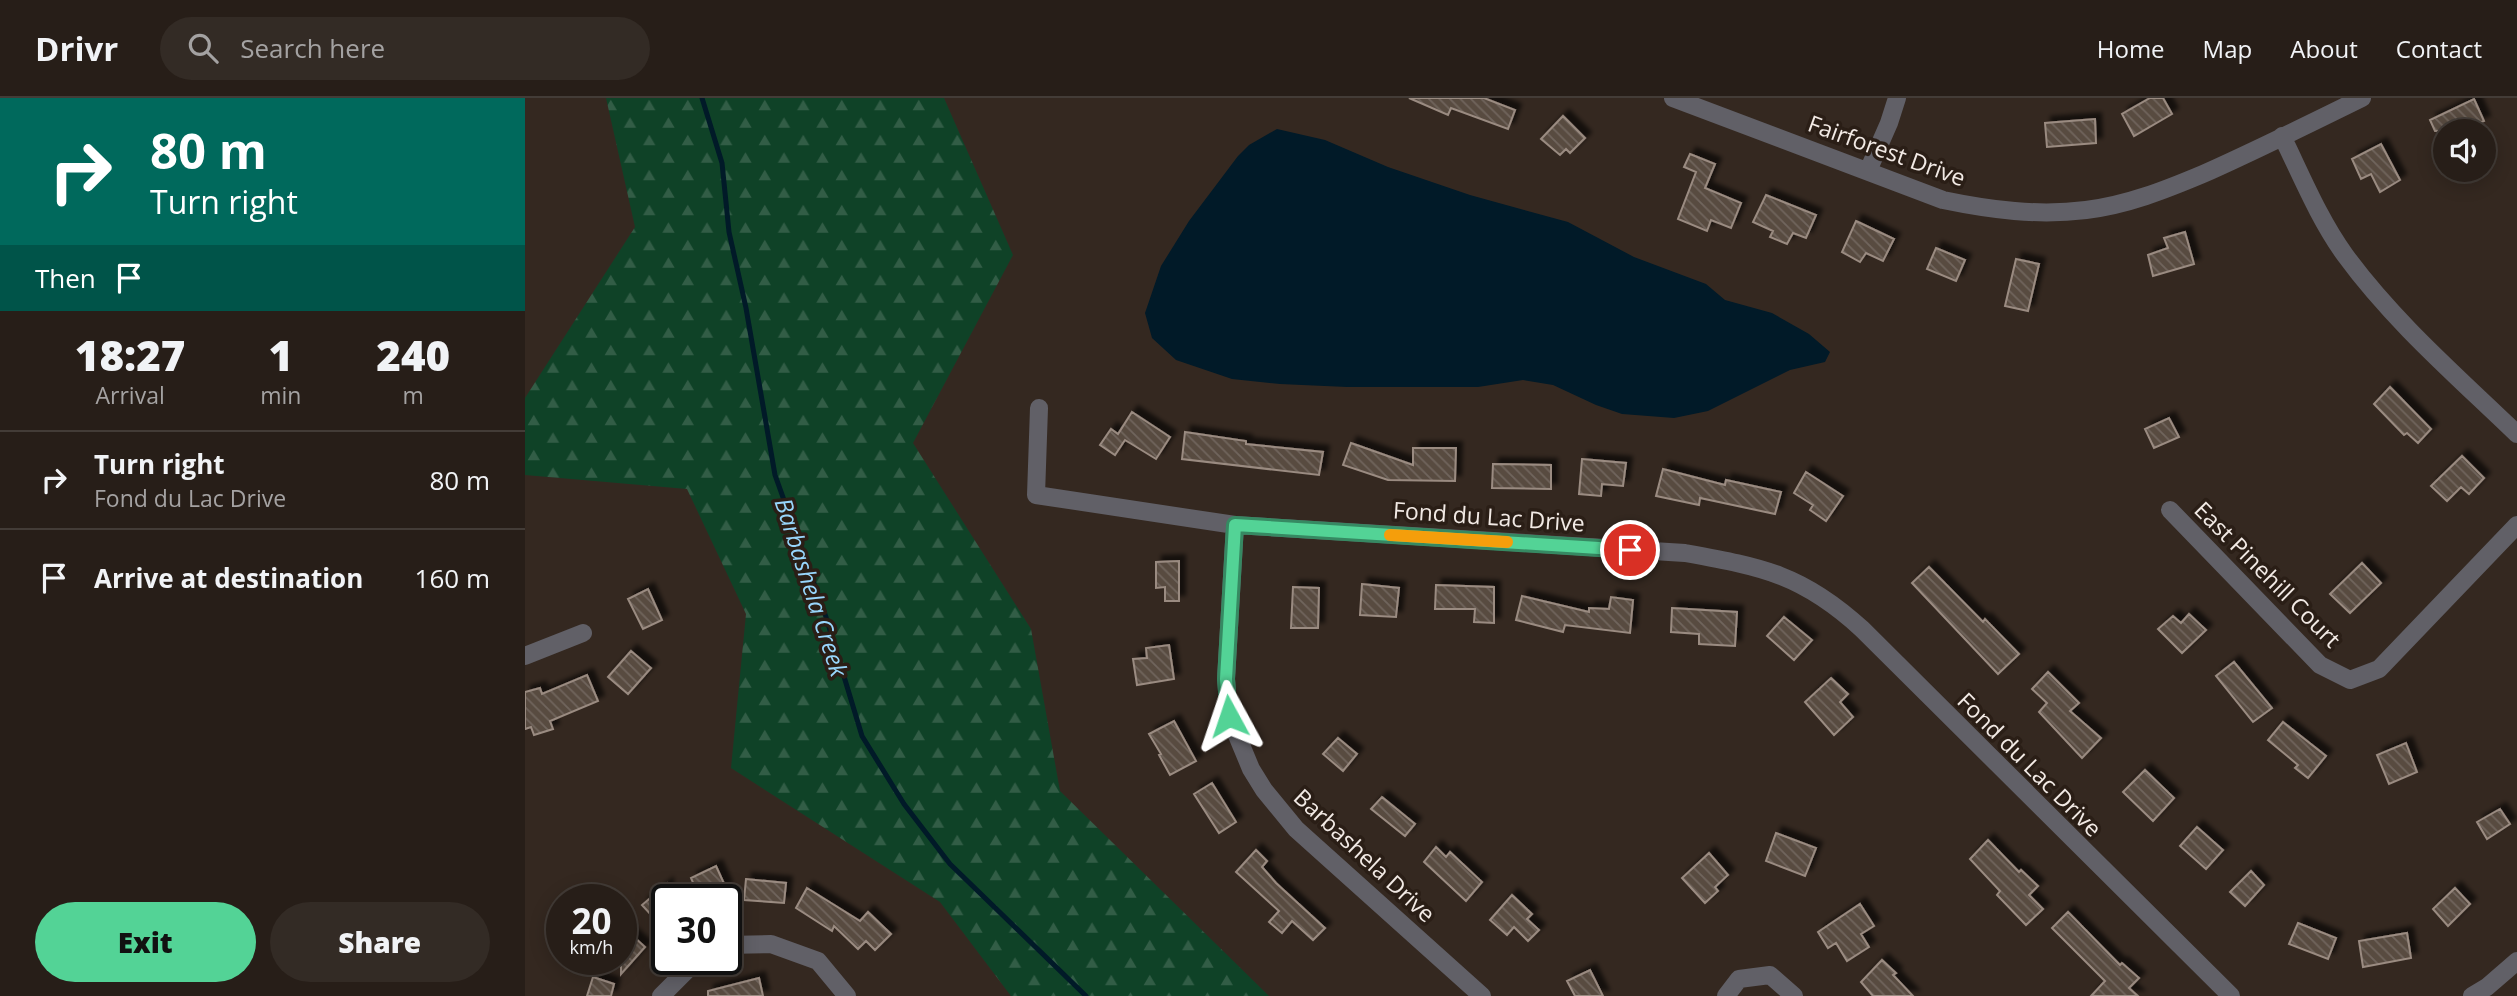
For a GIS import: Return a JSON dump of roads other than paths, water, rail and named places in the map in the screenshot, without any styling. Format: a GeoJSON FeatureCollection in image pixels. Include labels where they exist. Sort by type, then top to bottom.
{"type":"FeatureCollection","features":[{"type":"Feature","properties":{"kind":"street","name":"Fairforest Drive"},"geometry":{"type":"LineString","coordinates":[[1673,98],[1943,200],[1985,209],[2035,213],[2110,206],[2158,193],[2362,98]]}},
{"type":"Feature","properties":{"kind":"street"},"geometry":{"type":"LineString","coordinates":[[1868,171],[1897,98]]}},
{"type":"Feature","properties":{"kind":"street"},"geometry":{"type":"LineString","coordinates":[[2282,136],[2323,220],[2369,285],[2402,322],[2517,434]]}},
{"type":"Feature","properties":{"kind":"street","name":"Fond du Lac Drive"},"geometry":{"type":"LineString","coordinates":[[1039,408],[1036,495],[1235,525],[1685,553],[1751,565],[1802,584],[1844,612],[1862,629],[2231,996]]}},
{"type":"Feature","properties":{"kind":"street","name":"East Pinehill Court"},"geometry":{"type":"LineString","coordinates":[[2170,510],[2320,665],[2350,680],[2379,669],[2517,524]]}},
{"type":"Feature","properties":{"kind":"street","name":"Barbashela Drive"},"geometry":{"type":"LineString","coordinates":[[1235,525],[1226,679],[1229,716],[1251,769],[1264,790],[1296,829],[1482,996]]}},
{"type":"Feature","properties":{"kind":"street"},"geometry":{"type":"LineString","coordinates":[[525,656],[583,634]]}},
{"type":"Feature","properties":{"kind":"street"},"geometry":{"type":"LineString","coordinates":[[742,945],[771,944],[818,961],[848,996]]}},
{"type":"Feature","properties":{"kind":"street"},"geometry":{"type":"LineString","coordinates":[[2472,996],[2487,987],[2517,961]]}},
{"type":"Feature","properties":{"kind":"street"},"geometry":{"type":"LineString","coordinates":[[661,996],[682,975]]}},
{"type":"Feature","properties":{"kind":"street"},"geometry":{"type":"LineString","coordinates":[[1726,996],[1739,979],[1770,975],[1794,996]]}},
{"type":"Feature","properties":{"kind":"water"},"geometry":{"type":"Polygon","coordinates":[[[1277,129],[1325,140],[1388,167],[1470,195],[1568,222],[1634,257],[1706,284],[1725,300],[1772,313],[1809,334],[1830,352],[1825,362],[1790,370],[1708,411],[1674,418],[1622,414],[1553,385],[1523,380],[1478,387],[1280,384],[1232,379],[1176,360],[1152,338],[1145,313],[1161,266],[1189,221],[1238,156],[1249,145],[1277,129]]]}},
{"type":"Feature","properties":{"kind":"waterway","name":"Barbashela Creek"},"geometry":{"type":"LineString","coordinates":[[702,98],[722,163],[729,232],[746,308],[775,475],[826,617],[862,736],[904,804],[950,864],[1086,996]]}}]}
